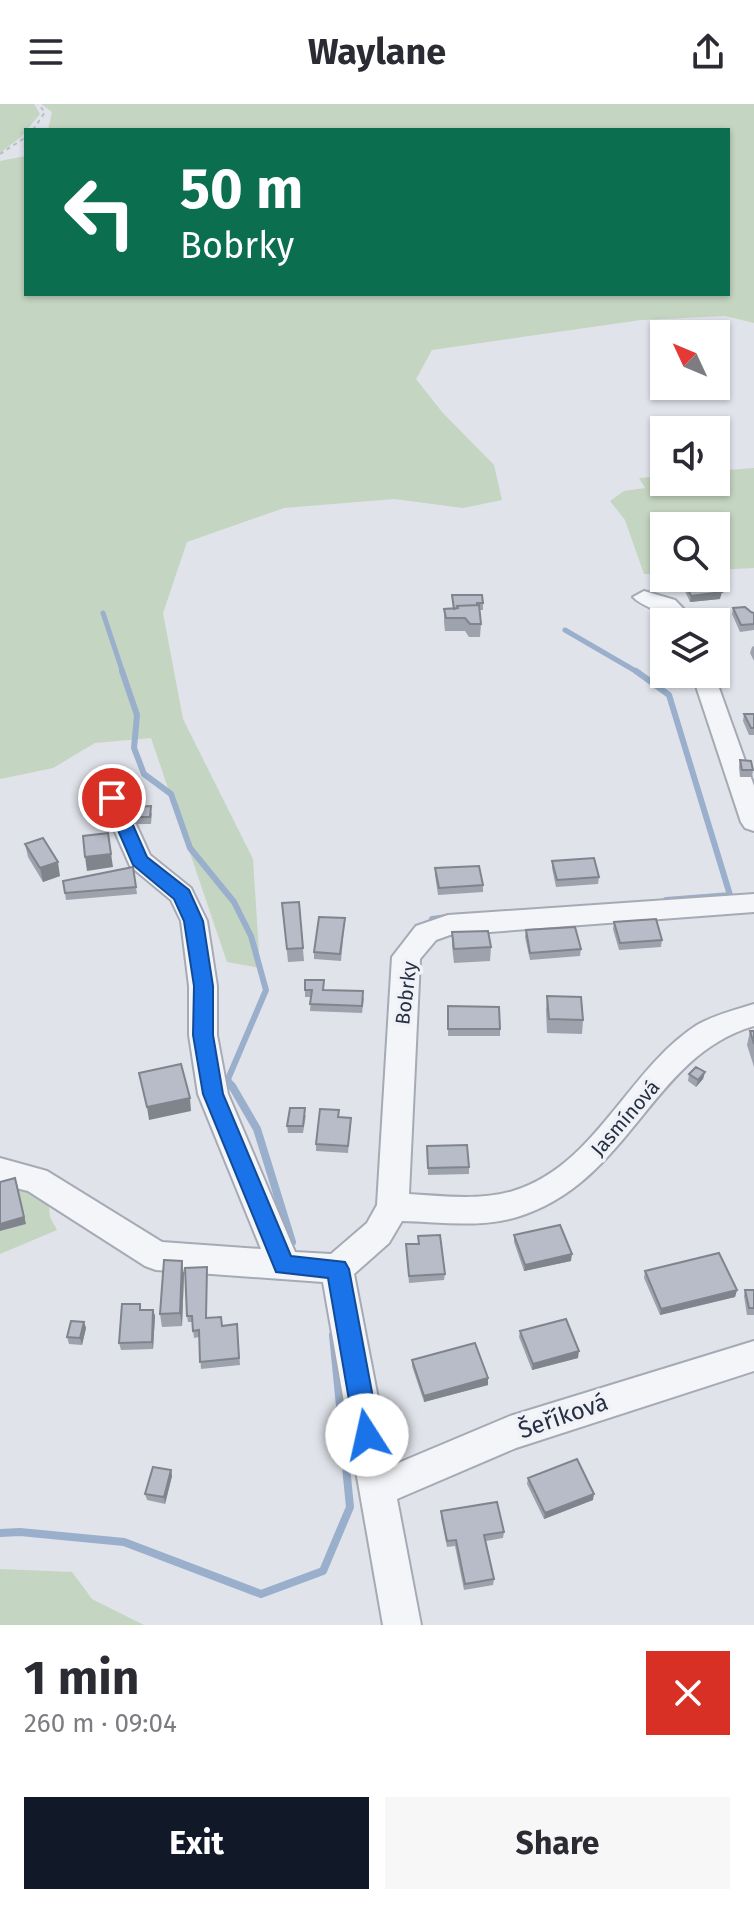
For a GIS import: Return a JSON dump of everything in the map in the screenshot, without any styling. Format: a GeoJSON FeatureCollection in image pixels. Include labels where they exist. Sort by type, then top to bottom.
{"type":"FeatureCollection","features":[{"type":"Feature","properties":{"kind":"street"},"geometry":{"type":"LineString","coordinates":[[644,597],[670,608]]}},
{"type":"Feature","properties":{"kind":"street"},"geometry":{"type":"LineString","coordinates":[[708,688],[754,822]]}},
{"type":"Feature","properties":{"kind":"street"},"geometry":{"type":"LineString","coordinates":[[112,798],[139,860],[182,895],[194,921],[203,986],[203,1035],[213,1094],[284,1265]]}},
{"type":"Feature","properties":{"kind":"street","name":"Bobrky"},"geometry":{"type":"LineString","coordinates":[[393,1207],[406,957],[426,933],[448,925],[754,903]]}},
{"type":"Feature","properties":{"kind":"street","name":"Jasmínová"},"geometry":{"type":"LineString","coordinates":[[393,1207],[476,1209],[514,1204],[547,1192],[606,1143],[676,1058],[705,1034],[754,1015]]}},
{"type":"Feature","properties":{"kind":"street"},"geometry":{"type":"LineString","coordinates":[[0,1171],[36,1180],[156,1256],[337,1269],[378,1233],[393,1207]]}},
{"type":"Feature","properties":{"kind":"street"},"geometry":{"type":"LineString","coordinates":[[337,1269],[402,1625]]}},
{"type":"Feature","properties":{"kind":"street","name":"Šeříková"},"geometry":{"type":"LineString","coordinates":[[377,1490],[510,1433],[754,1356]]}},
{"type":"Feature","properties":{"kind":"path"},"geometry":{"type":"LineString","coordinates":[[34,128],[45,112],[38,104]]}},
{"type":"Feature","properties":{"kind":"path"},"geometry":{"type":"LineString","coordinates":[[0,154],[24,138]]}},
{"type":"Feature","properties":{"kind":"green space"},"geometry":{"type":"Polygon","coordinates":[[[0,104],[34,104],[40,114],[28,128],[24,128],[21,137],[0,153],[0,104]]]}},
{"type":"Feature","properties":{"kind":"green space"},"geometry":{"type":"Polygon","coordinates":[[[41,104],[754,104],[754,323],[725,316],[641,320],[432,350],[416,379],[442,412],[494,465],[502,500],[463,508],[394,499],[284,508],[187,542],[163,613],[183,719],[253,859],[260,968],[227,962],[151,738],[95,743],[53,768],[0,779],[0,161],[24,156],[24,296],[730,296],[730,128],[48,128],[52,112],[41,104]]]}},
{"type":"Feature","properties":{"kind":"green space"},"geometry":{"type":"Polygon","coordinates":[[[754,468],[754,568],[730,569],[730,512],[650,512],[650,574],[644,574],[625,520],[610,501],[624,491],[645,488],[639,478],[650,477],[650,496],[730,496],[730,470],[754,468]]]}},
{"type":"Feature","properties":{"kind":"green space"},"geometry":{"type":"Polygon","coordinates":[[[0,1179],[48,1196],[50,1217],[57,1230],[0,1254],[0,1179]]]}},
{"type":"Feature","properties":{"kind":"green space"},"geometry":{"type":"Polygon","coordinates":[[[0,1569],[72,1572],[92,1599],[144,1625],[0,1625],[0,1569]]]}},
{"type":"Feature","properties":{"kind":"building"},"geometry":{"type":"Polygon","coordinates":[[[689,592],[722,592],[691,596],[689,592]]]}},
{"type":"Feature","properties":{"kind":"building"},"geometry":{"type":"Polygon","coordinates":[[[452,595],[482,595],[483,603],[454,609],[452,595]]]}},
{"type":"Feature","properties":{"kind":"building"},"geometry":{"type":"Polygon","coordinates":[[[479,605],[481,624],[470,624],[465,618],[446,618],[444,609],[479,605]]]}},
{"type":"Feature","properties":{"kind":"building"},"geometry":{"type":"Polygon","coordinates":[[[745,607],[754,613],[754,624],[741,625],[733,608],[745,607]]]}},
{"type":"Feature","properties":{"kind":"building"},"geometry":{"type":"Polygon","coordinates":[[[744,714],[754,714],[754,728],[751,728],[744,714]]]}},
{"type":"Feature","properties":{"kind":"building"},"geometry":{"type":"Polygon","coordinates":[[[740,760],[751,761],[753,770],[742,770],[740,760]]]}},
{"type":"Feature","properties":{"kind":"building"},"geometry":{"type":"Polygon","coordinates":[[[151,806],[150,817],[133,817],[134,807],[151,806]]]}},
{"type":"Feature","properties":{"kind":"building"},"geometry":{"type":"Polygon","coordinates":[[[108,833],[111,854],[85,857],[83,836],[108,833]]]}},
{"type":"Feature","properties":{"kind":"building"},"geometry":{"type":"Polygon","coordinates":[[[43,838],[58,862],[40,868],[25,844],[43,838]]]}},
{"type":"Feature","properties":{"kind":"building"},"geometry":{"type":"Polygon","coordinates":[[[594,858],[599,877],[557,880],[552,861],[594,858]]]}},
{"type":"Feature","properties":{"kind":"building"},"geometry":{"type":"Polygon","coordinates":[[[479,866],[483,885],[439,888],[435,868],[479,866]]]}},
{"type":"Feature","properties":{"kind":"building"},"geometry":{"type":"Polygon","coordinates":[[[133,867],[136,887],[65,893],[63,881],[133,867]]]}},
{"type":"Feature","properties":{"kind":"building"},"geometry":{"type":"Polygon","coordinates":[[[299,902],[303,948],[287,949],[282,903],[299,902]]]}},
{"type":"Feature","properties":{"kind":"building"},"geometry":{"type":"Polygon","coordinates":[[[319,917],[345,918],[340,954],[314,952],[319,917]]]}},
{"type":"Feature","properties":{"kind":"building"},"geometry":{"type":"Polygon","coordinates":[[[656,919],[662,940],[620,943],[614,922],[656,919]]]}},
{"type":"Feature","properties":{"kind":"building"},"geometry":{"type":"Polygon","coordinates":[[[575,927],[581,949],[530,953],[526,930],[575,927]]]}},
{"type":"Feature","properties":{"kind":"building"},"geometry":{"type":"Polygon","coordinates":[[[488,931],[491,947],[454,949],[452,932],[488,931]]]}},
{"type":"Feature","properties":{"kind":"building"},"geometry":{"type":"Polygon","coordinates":[[[305,980],[324,980],[323,990],[363,991],[362,1006],[310,1004],[312,990],[305,990],[305,980]]]}},
{"type":"Feature","properties":{"kind":"building"},"geometry":{"type":"Polygon","coordinates":[[[547,996],[581,997],[583,1020],[549,1019],[547,996]]]}},
{"type":"Feature","properties":{"kind":"building"},"geometry":{"type":"Polygon","coordinates":[[[448,1006],[499,1007],[500,1029],[448,1029],[448,1006]]]}},
{"type":"Feature","properties":{"kind":"building"},"geometry":{"type":"Polygon","coordinates":[[[181,1064],[190,1098],[147,1107],[139,1073],[181,1064]]]}},
{"type":"Feature","properties":{"kind":"building"},"geometry":{"type":"Polygon","coordinates":[[[696,1067],[705,1072],[698,1080],[689,1074],[696,1067]]]}},
{"type":"Feature","properties":{"kind":"building"},"geometry":{"type":"Polygon","coordinates":[[[290,1108],[305,1108],[303,1126],[287,1126],[290,1108]]]}},
{"type":"Feature","properties":{"kind":"building"},"geometry":{"type":"Polygon","coordinates":[[[320,1109],[339,1110],[338,1117],[351,1118],[348,1146],[316,1144],[320,1109]]]}},
{"type":"Feature","properties":{"kind":"building"},"geometry":{"type":"Polygon","coordinates":[[[467,1145],[469,1167],[428,1168],[427,1146],[467,1145]]]}},
{"type":"Feature","properties":{"kind":"building"},"geometry":{"type":"Polygon","coordinates":[[[15,1178],[24,1217],[0,1224],[0,1182],[15,1178]]]}},
{"type":"Feature","properties":{"kind":"building"},"geometry":{"type":"Polygon","coordinates":[[[560,1225],[572,1254],[525,1265],[514,1235],[560,1225]]]}},
{"type":"Feature","properties":{"kind":"building"},"geometry":{"type":"Polygon","coordinates":[[[440,1235],[445,1274],[409,1276],[406,1244],[419,1244],[418,1236],[440,1235]]]}},
{"type":"Feature","properties":{"kind":"building"},"geometry":{"type":"Polygon","coordinates":[[[719,1253],[737,1290],[661,1309],[645,1271],[719,1253]]]}},
{"type":"Feature","properties":{"kind":"building"},"geometry":{"type":"Polygon","coordinates":[[[164,1260],[182,1261],[180,1313],[160,1314],[164,1260]]]}},
{"type":"Feature","properties":{"kind":"building"},"geometry":{"type":"Polygon","coordinates":[[[207,1267],[206,1318],[221,1317],[222,1326],[237,1324],[239,1358],[200,1362],[199,1330],[193,1331],[192,1316],[187,1316],[185,1268],[207,1267]]]}},
{"type":"Feature","properties":{"kind":"building"},"geometry":{"type":"Polygon","coordinates":[[[745,1290],[754,1290],[754,1308],[749,1308],[745,1290]]]}},
{"type":"Feature","properties":{"kind":"building"},"geometry":{"type":"Polygon","coordinates":[[[122,1304],[140,1304],[140,1310],[153,1310],[152,1342],[119,1343],[122,1304]]]}},
{"type":"Feature","properties":{"kind":"building"},"geometry":{"type":"Polygon","coordinates":[[[566,1319],[579,1351],[533,1364],[520,1331],[566,1319]]]}},
{"type":"Feature","properties":{"kind":"building"},"geometry":{"type":"Polygon","coordinates":[[[71,1321],[84,1322],[80,1338],[67,1337],[71,1321]]]}},
{"type":"Feature","properties":{"kind":"building"},"geometry":{"type":"Polygon","coordinates":[[[475,1343],[488,1378],[424,1396],[412,1360],[475,1343]]]}},
{"type":"Feature","properties":{"kind":"building"},"geometry":{"type":"Polygon","coordinates":[[[577,1459],[594,1494],[545,1513],[528,1478],[577,1459]]]}},
{"type":"Feature","properties":{"kind":"building"},"geometry":{"type":"Polygon","coordinates":[[[153,1467],[171,1470],[164,1497],[145,1494],[153,1467]]]}},
{"type":"Feature","properties":{"kind":"building"},"geometry":{"type":"Polygon","coordinates":[[[497,1502],[504,1532],[484,1535],[494,1579],[465,1584],[456,1540],[447,1541],[441,1511],[497,1502]]]}},
{"type":"Feature","properties":{"kind":"waterway"},"geometry":{"type":"LineString","coordinates":[[103,613],[123,673]]}},
{"type":"Feature","properties":{"kind":"waterway"},"geometry":{"type":"LineString","coordinates":[[565,630],[638,672]]}},
{"type":"Feature","properties":{"kind":"waterway"},"geometry":{"type":"LineString","coordinates":[[122,671],[137,715],[134,748],[144,774],[171,794],[190,848],[234,902],[251,936],[266,990],[228,1079],[233,1088]]}},
{"type":"Feature","properties":{"kind":"waterway"},"geometry":{"type":"LineString","coordinates":[[638,672],[669,695],[730,895],[666,900]]}},
{"type":"Feature","properties":{"kind":"waterway"},"geometry":{"type":"LineString","coordinates":[[432,919],[447,917]]}},
{"type":"Feature","properties":{"kind":"waterway"},"geometry":{"type":"LineString","coordinates":[[232,1086],[257,1129],[292,1242]]}},
{"type":"Feature","properties":{"kind":"waterway"},"geometry":{"type":"LineString","coordinates":[[0,1533],[20,1532],[124,1542],[261,1594],[323,1571],[350,1507],[333,1335]]}},
{"type":"Feature","properties":{"kind":"route"},"geometry":{"type":"LineString","coordinates":[[112,798],[139,860],[182,895],[194,921],[203,986],[203,1035],[213,1094],[284,1265],[337,1269],[367,1435]]}}]}
